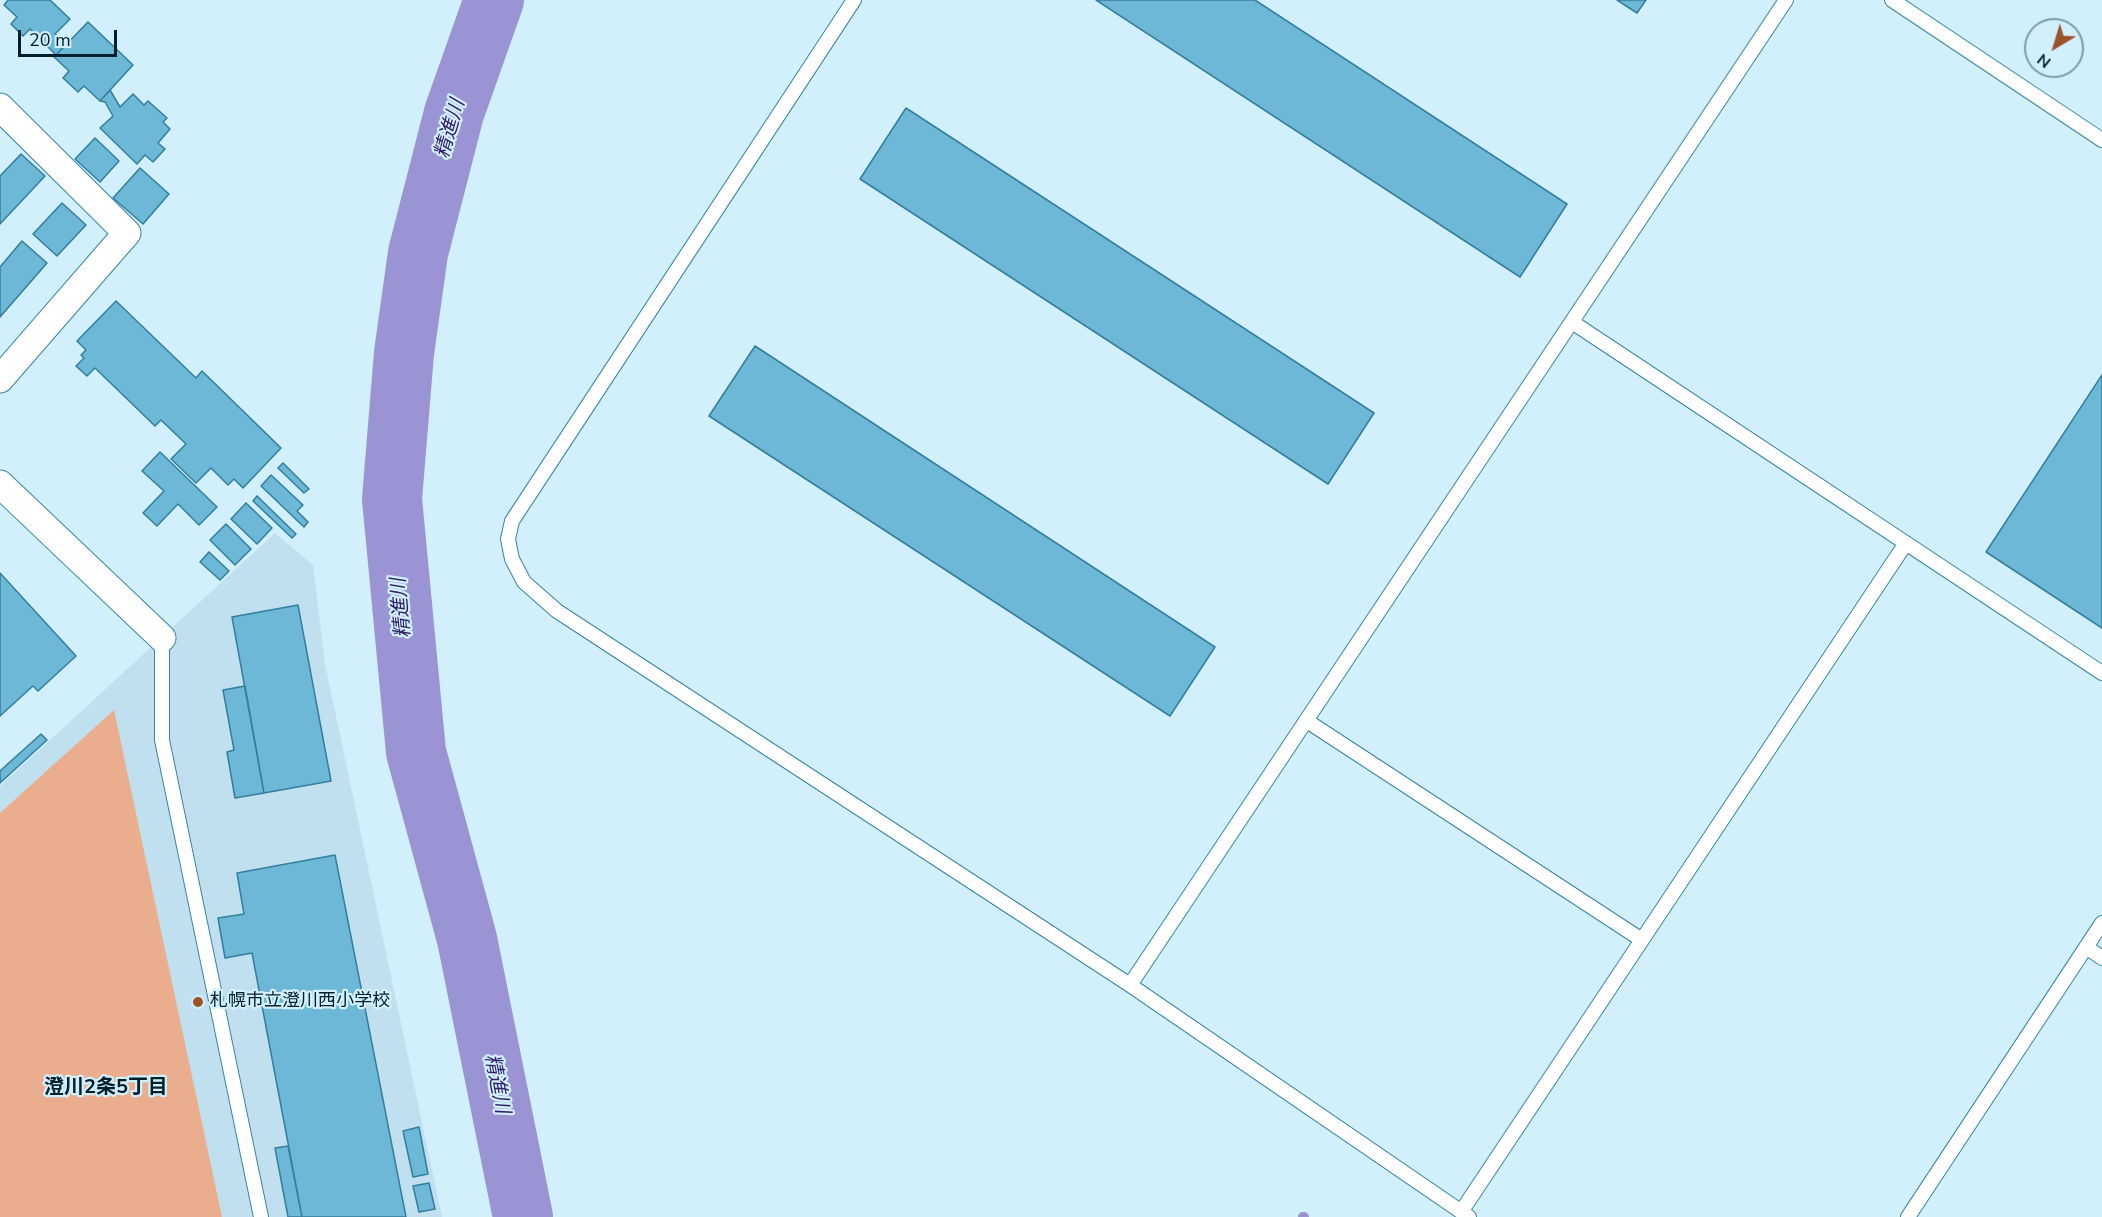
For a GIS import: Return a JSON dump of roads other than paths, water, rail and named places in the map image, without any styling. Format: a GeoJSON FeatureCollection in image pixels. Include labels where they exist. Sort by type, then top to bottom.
{"type":"FeatureCollection","features":[{"type":"Feature","properties":{"kind":"street"},"geometry":{"type":"LineString","coordinates":[[0,107],[127,233],[0,379]]}},
{"type":"Feature","properties":{"kind":"street"},"geometry":{"type":"LineString","coordinates":[[0,484],[162,638]]}},
{"type":"Feature","properties":{"kind":"lane"},"geometry":{"type":"LineString","coordinates":[[854,0],[512,521],[508,539],[512,559],[524,582],[557,611],[1130,985],[1465,1214],[1642,940],[1906,543]]}},
{"type":"Feature","properties":{"kind":"lane"},"geometry":{"type":"LineString","coordinates":[[1130,985],[1786,0]]}},
{"type":"Feature","properties":{"kind":"lane"},"geometry":{"type":"LineString","coordinates":[[1892,0],[2102,140]]}},
{"type":"Feature","properties":{"kind":"lane"},"geometry":{"type":"LineString","coordinates":[[1572,322],[2102,673]]}},
{"type":"Feature","properties":{"kind":"lane"},"geometry":{"type":"LineString","coordinates":[[162,638],[162,740],[261,1217]]}},
{"type":"Feature","properties":{"kind":"lane"},"geometry":{"type":"LineString","coordinates":[[1307,721],[1642,940]]}},
{"type":"Feature","properties":{"kind":"lane"},"geometry":{"type":"LineString","coordinates":[[1908,1217],[2102,923]]}},
{"type":"Feature","properties":{"kind":"lane"},"geometry":{"type":"LineString","coordinates":[[2086,947],[2102,958]]}},
{"type":"Feature","properties":{"kind":"waterway","name":"精進川"},"geometry":{"type":"LineString","coordinates":[[494,0],[454,113],[418,253],[404,353],[392,499],[416,752],[467,939],[523,1217]]}},
{"type":"Feature","properties":{"kind":"place","name":"札幌市立澄川西小学校"},"geometry":{"type":"Point","coordinates":[198,1002]}},
{"type":"Feature","properties":{"kind":"district","name":"澄川2条5丁目"},"geometry":{"type":"Point","coordinates":[106,1088]}}]}
